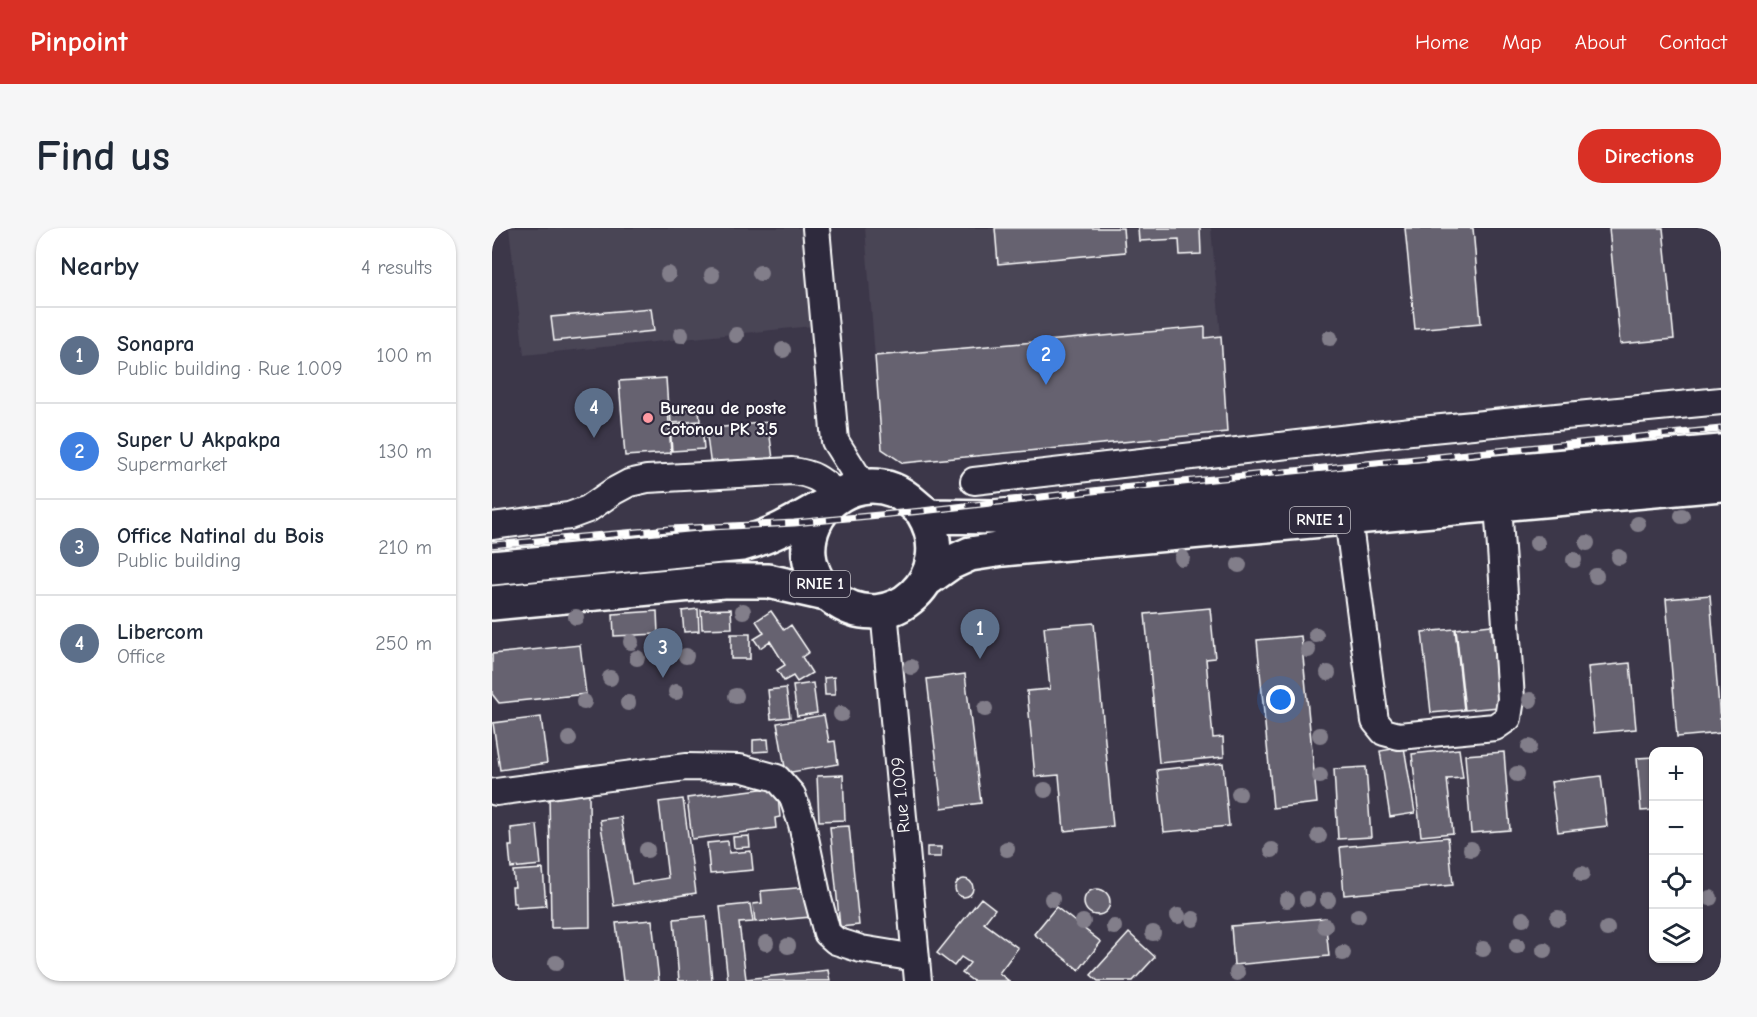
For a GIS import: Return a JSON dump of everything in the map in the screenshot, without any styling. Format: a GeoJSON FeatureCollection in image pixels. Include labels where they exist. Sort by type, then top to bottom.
{"type":"FeatureCollection","features":[{"type":"Feature","properties":{"kind":"highway","name":"RNIE 1"},"geometry":{"type":"LineString","coordinates":[[923,513],[930,516],[995,518],[1721,452]]}},
{"type":"Feature","properties":{"kind":"highway","name":"RNIE 1"},"geometry":{"type":"LineString","coordinates":[[844,495],[819,514],[812,527],[809,540],[811,567],[817,580],[838,601],[855,609],[875,611],[893,607],[908,599],[926,580],[950,563],[970,554],[1003,549],[1721,484]]}},
{"type":"Feature","properties":{"kind":"highway"},"geometry":{"type":"LineString","coordinates":[[492,568],[742,544],[760,540],[844,495],[886,488],[912,501],[923,513],[931,528],[934,546],[933,563],[926,580]]}},
{"type":"Feature","properties":{"kind":"highway","name":"RNIE 1"},"geometry":{"type":"LineString","coordinates":[[492,603],[744,580],[768,581],[830,595]]}},
{"type":"Feature","properties":{"kind":"street"},"geometry":{"type":"LineString","coordinates":[[816,228],[835,441],[844,495]]}},
{"type":"Feature","properties":{"kind":"street"},"geometry":{"type":"LineString","coordinates":[[974,481],[1411,431],[1721,401]]}},
{"type":"Feature","properties":{"kind":"street"},"geometry":{"type":"LineString","coordinates":[[492,525],[569,516],[588,509],[628,483],[647,479],[792,471],[809,474],[844,495]]}},
{"type":"Feature","properties":{"kind":"street"},"geometry":{"type":"LineString","coordinates":[[1348,518],[1375,721],[1384,732],[1399,736],[1495,727],[1508,717],[1511,699],[1498,504]]}},
{"type":"Feature","properties":{"kind":"street","name":"Rue 1.009"},"geometry":{"type":"LineString","coordinates":[[884,610],[917,969]]}},
{"type":"Feature","properties":{"kind":"street"},"geometry":{"type":"LineString","coordinates":[[496,792],[686,767],[740,768],[777,778],[792,795],[802,824],[827,933],[836,941],[917,969]]}},
{"type":"Feature","properties":{"kind":"shaded area"},"geometry":{"type":"Polygon","coordinates":[[[509,228],[805,228],[813,326],[524,355],[509,228]]]}},
{"type":"Feature","properties":{"kind":"shaded area"},"geometry":{"type":"Polygon","coordinates":[[[865,228],[1211,228],[1227,432],[903,463],[882,449],[865,228]]]}},
{"type":"Feature","properties":{"kind":"building"},"geometry":{"type":"Polygon","coordinates":[[[995,228],[1123,228],[1125,252],[998,264],[995,228]]]}},
{"type":"Feature","properties":{"kind":"building"},"geometry":{"type":"Polygon","coordinates":[[[1138,228],[1200,228],[1201,254],[1180,255],[1179,239],[1139,241],[1138,228]]]}},
{"type":"Feature","properties":{"kind":"building"},"geometry":{"type":"Polygon","coordinates":[[[1405,228],[1473,228],[1481,323],[1415,329],[1405,228]]]}},
{"type":"Feature","properties":{"kind":"building"},"geometry":{"type":"Polygon","coordinates":[[[1609,228],[1663,228],[1674,339],[1620,344],[1609,228]]]}},
{"type":"Feature","properties":{"kind":"building"},"geometry":{"type":"Polygon","coordinates":[[[651,308],[654,331],[554,341],[551,317],[651,308]]]}},
{"type":"Feature","properties":{"kind":"building"},"geometry":{"type":"Polygon","coordinates":[[[1205,327],[1205,338],[1221,336],[1227,432],[903,463],[882,449],[875,356],[1205,327]]]}},
{"type":"Feature","properties":{"kind":"building"},"geometry":{"type":"Polygon","coordinates":[[[666,378],[671,453],[625,456],[619,381],[666,378]]]}},
{"type":"Feature","properties":{"kind":"building"},"geometry":{"type":"Polygon","coordinates":[[[699,409],[700,421],[671,423],[670,411],[699,409]]]}},
{"type":"Feature","properties":{"kind":"building"},"geometry":{"type":"Polygon","coordinates":[[[768,422],[773,459],[711,467],[706,429],[768,422]]]}},
{"type":"Feature","properties":{"kind":"building"},"geometry":{"type":"Polygon","coordinates":[[[702,423],[704,449],[672,451],[670,425],[702,423]]]}},
{"type":"Feature","properties":{"kind":"building"},"geometry":{"type":"Polygon","coordinates":[[[1710,595],[1721,733],[1677,737],[1666,599],[1710,595]]]}},
{"type":"Feature","properties":{"kind":"building"},"geometry":{"type":"Polygon","coordinates":[[[1210,608],[1215,658],[1206,659],[1213,738],[1223,737],[1224,757],[1159,763],[1145,614],[1210,608]]]}},
{"type":"Feature","properties":{"kind":"building"},"geometry":{"type":"Polygon","coordinates":[[[698,609],[699,631],[684,632],[682,611],[698,609]]]}},
{"type":"Feature","properties":{"kind":"building"},"geometry":{"type":"Polygon","coordinates":[[[731,609],[732,628],[702,629],[701,610],[731,609]]]}},
{"type":"Feature","properties":{"kind":"building"},"geometry":{"type":"Polygon","coordinates":[[[657,611],[658,634],[614,636],[613,614],[657,611]]]}},
{"type":"Feature","properties":{"kind":"building"},"geometry":{"type":"Polygon","coordinates":[[[771,611],[784,630],[791,625],[809,652],[802,657],[812,673],[797,682],[793,676],[784,681],[777,670],[785,665],[770,641],[760,648],[754,639],[764,633],[756,621],[771,611]]]}},
{"type":"Feature","properties":{"kind":"building"},"geometry":{"type":"Polygon","coordinates":[[[1094,623],[1113,826],[1064,831],[1059,775],[1035,777],[1027,691],[1050,689],[1044,627],[1094,623]]]}},
{"type":"Feature","properties":{"kind":"building"},"geometry":{"type":"Polygon","coordinates":[[[1491,625],[1499,707],[1465,710],[1456,629],[1491,625]]]}},
{"type":"Feature","properties":{"kind":"building"},"geometry":{"type":"Polygon","coordinates":[[[1455,629],[1464,710],[1431,713],[1422,632],[1455,629]]]}},
{"type":"Feature","properties":{"kind":"building"},"geometry":{"type":"Polygon","coordinates":[[[731,634],[750,634],[750,659],[731,659],[731,634]]]}},
{"type":"Feature","properties":{"kind":"building"},"geometry":{"type":"Polygon","coordinates":[[[1301,636],[1317,803],[1273,808],[1257,640],[1301,636]]]}},
{"type":"Feature","properties":{"kind":"building"},"geometry":{"type":"Polygon","coordinates":[[[580,645],[586,694],[499,703],[492,694],[492,654],[580,645]]]}},
{"type":"Feature","properties":{"kind":"building"},"geometry":{"type":"Polygon","coordinates":[[[1630,663],[1636,729],[1594,733],[1588,667],[1630,663]]]}},
{"type":"Feature","properties":{"kind":"building"},"geometry":{"type":"Polygon","coordinates":[[[965,674],[981,803],[942,808],[927,679],[965,674]]]}},
{"type":"Feature","properties":{"kind":"building"},"geometry":{"type":"Polygon","coordinates":[[[834,677],[835,695],[825,695],[824,678],[834,677]]]}},
{"type":"Feature","properties":{"kind":"building"},"geometry":{"type":"Polygon","coordinates":[[[813,683],[817,713],[797,716],[793,686],[813,683]]]}},
{"type":"Feature","properties":{"kind":"building"},"geometry":{"type":"Polygon","coordinates":[[[786,688],[790,717],[771,719],[768,690],[786,688]]]}},
{"type":"Feature","properties":{"kind":"building"},"geometry":{"type":"Polygon","coordinates":[[[824,715],[829,742],[835,741],[838,764],[786,773],[777,723],[824,715]]]}},
{"type":"Feature","properties":{"kind":"building"},"geometry":{"type":"Polygon","coordinates":[[[541,717],[547,763],[500,770],[493,723],[541,717]]]}},
{"type":"Feature","properties":{"kind":"building"},"geometry":{"type":"Polygon","coordinates":[[[768,739],[769,751],[753,752],[753,740],[768,739]]]}},
{"type":"Feature","properties":{"kind":"building"},"geometry":{"type":"Polygon","coordinates":[[[1404,747],[1415,813],[1390,817],[1380,751],[1404,747]]]}},
{"type":"Feature","properties":{"kind":"building"},"geometry":{"type":"Polygon","coordinates":[[[1459,749],[1463,778],[1447,779],[1453,833],[1421,836],[1412,754],[1459,749]]]}},
{"type":"Feature","properties":{"kind":"building"},"geometry":{"type":"Polygon","coordinates":[[[1504,752],[1510,830],[1471,833],[1465,755],[1504,752]]]}},
{"type":"Feature","properties":{"kind":"building"},"geometry":{"type":"Polygon","coordinates":[[[1649,757],[1649,810],[1641,811],[1637,758],[1649,757]]]}},
{"type":"Feature","properties":{"kind":"building"},"geometry":{"type":"Polygon","coordinates":[[[1223,763],[1229,826],[1164,832],[1157,770],[1223,763]]]}},
{"type":"Feature","properties":{"kind":"building"},"geometry":{"type":"Polygon","coordinates":[[[1366,767],[1371,837],[1338,839],[1334,769],[1366,767]]]}},
{"type":"Feature","properties":{"kind":"building"},"geometry":{"type":"Polygon","coordinates":[[[843,775],[845,820],[819,821],[817,776],[843,775]]]}},
{"type":"Feature","properties":{"kind":"building"},"geometry":{"type":"Polygon","coordinates":[[[1601,776],[1607,826],[1558,832],[1551,782],[1601,776]]]}},
{"type":"Feature","properties":{"kind":"building"},"geometry":{"type":"Polygon","coordinates":[[[777,787],[780,817],[775,818],[776,828],[692,839],[687,798],[777,787]]]}},
{"type":"Feature","properties":{"kind":"building"},"geometry":{"type":"Polygon","coordinates":[[[549,792],[589,792],[590,927],[551,928],[549,792]]]}},
{"type":"Feature","properties":{"kind":"building"},"geometry":{"type":"Polygon","coordinates":[[[683,799],[696,893],[614,906],[600,820],[621,817],[632,884],[668,878],[659,802],[683,799]]]}},
{"type":"Feature","properties":{"kind":"building"},"geometry":{"type":"Polygon","coordinates":[[[537,825],[541,865],[511,868],[509,846],[512,846],[511,828],[537,825]]]}},
{"type":"Feature","properties":{"kind":"building"},"geometry":{"type":"Polygon","coordinates":[[[849,826],[859,925],[840,927],[830,827],[849,826]]]}},
{"type":"Feature","properties":{"kind":"building"},"geometry":{"type":"Polygon","coordinates":[[[749,836],[750,847],[734,848],[733,837],[749,836]]]}},
{"type":"Feature","properties":{"kind":"building"},"geometry":{"type":"Polygon","coordinates":[[[1448,837],[1453,885],[1344,895],[1340,847],[1448,837]]]}},
{"type":"Feature","properties":{"kind":"building"},"geometry":{"type":"Polygon","coordinates":[[[728,841],[729,853],[751,851],[753,870],[710,874],[707,843],[728,841]]]}},
{"type":"Feature","properties":{"kind":"building"},"geometry":{"type":"Polygon","coordinates":[[[927,847],[941,847],[941,857],[927,857],[927,847]]]}},
{"type":"Feature","properties":{"kind":"building"},"geometry":{"type":"Polygon","coordinates":[[[543,869],[546,906],[516,908],[516,903],[513,903],[512,887],[515,887],[513,871],[543,869]]]}},
{"type":"Feature","properties":{"kind":"building"},"geometry":{"type":"Polygon","coordinates":[[[964,879],[970,882],[973,888],[970,894],[964,897],[958,894],[955,888],[958,882],[964,879]]]}},
{"type":"Feature","properties":{"kind":"building"},"geometry":{"type":"Polygon","coordinates":[[[808,887],[811,917],[755,922],[753,904],[762,903],[761,891],[808,887]]]}},
{"type":"Feature","properties":{"kind":"building"},"geometry":{"type":"Polygon","coordinates":[[[1097,889],[1106,893],[1110,902],[1106,911],[1097,915],[1088,911],[1084,902],[1088,893],[1097,889]]]}},
{"type":"Feature","properties":{"kind":"building"},"geometry":{"type":"Polygon","coordinates":[[[981,898],[995,909],[984,923],[1018,948],[999,973],[1009,981],[973,981],[962,973],[970,963],[961,957],[954,966],[937,953],[981,898]]]}},
{"type":"Feature","properties":{"kind":"building"},"geometry":{"type":"Polygon","coordinates":[[[750,904],[753,922],[739,923],[746,979],[828,970],[830,981],[728,981],[720,907],[750,904]]]}},
{"type":"Feature","properties":{"kind":"building"},"geometry":{"type":"Polygon","coordinates":[[[1056,907],[1101,942],[1079,970],[1034,934],[1056,907]]]}},
{"type":"Feature","properties":{"kind":"building"},"geometry":{"type":"Polygon","coordinates":[[[706,916],[712,981],[679,981],[674,919],[706,916]]]}},
{"type":"Feature","properties":{"kind":"building"},"geometry":{"type":"Polygon","coordinates":[[[1325,918],[1329,956],[1234,965],[1231,926],[1325,918]]]}},
{"type":"Feature","properties":{"kind":"building"},"geometry":{"type":"Polygon","coordinates":[[[652,920],[659,981],[623,981],[616,923],[652,920]]]}},
{"type":"Feature","properties":{"kind":"building"},"geometry":{"type":"Polygon","coordinates":[[[1129,933],[1155,957],[1133,981],[1098,981],[1091,975],[1129,933]]]}},
{"type":"Feature","properties":{"kind":"railway"},"geometry":{"type":"LineString","coordinates":[[492,545],[670,529],[794,523],[922,511],[1101,490],[1721,429]]}},
{"type":"Feature","properties":{"kind":"place","name":"Super U Akpakpa"},"geometry":{"type":"Point","coordinates":[1046,385]}},
{"type":"Feature","properties":{"kind":"place","name":"Bureau de poste Cotonou PK 3.5"},"geometry":{"type":"Point","coordinates":[648,418]}},
{"type":"Feature","properties":{"kind":"place","name":"Libercom"},"geometry":{"type":"Point","coordinates":[594,438]}},
{"type":"Feature","properties":{"kind":"place","name":"Sonapra"},"geometry":{"type":"Point","coordinates":[980,659]}},
{"type":"Feature","properties":{"kind":"place","name":"Office Natinal du Bois"},"geometry":{"type":"Point","coordinates":[663,678]}}]}
